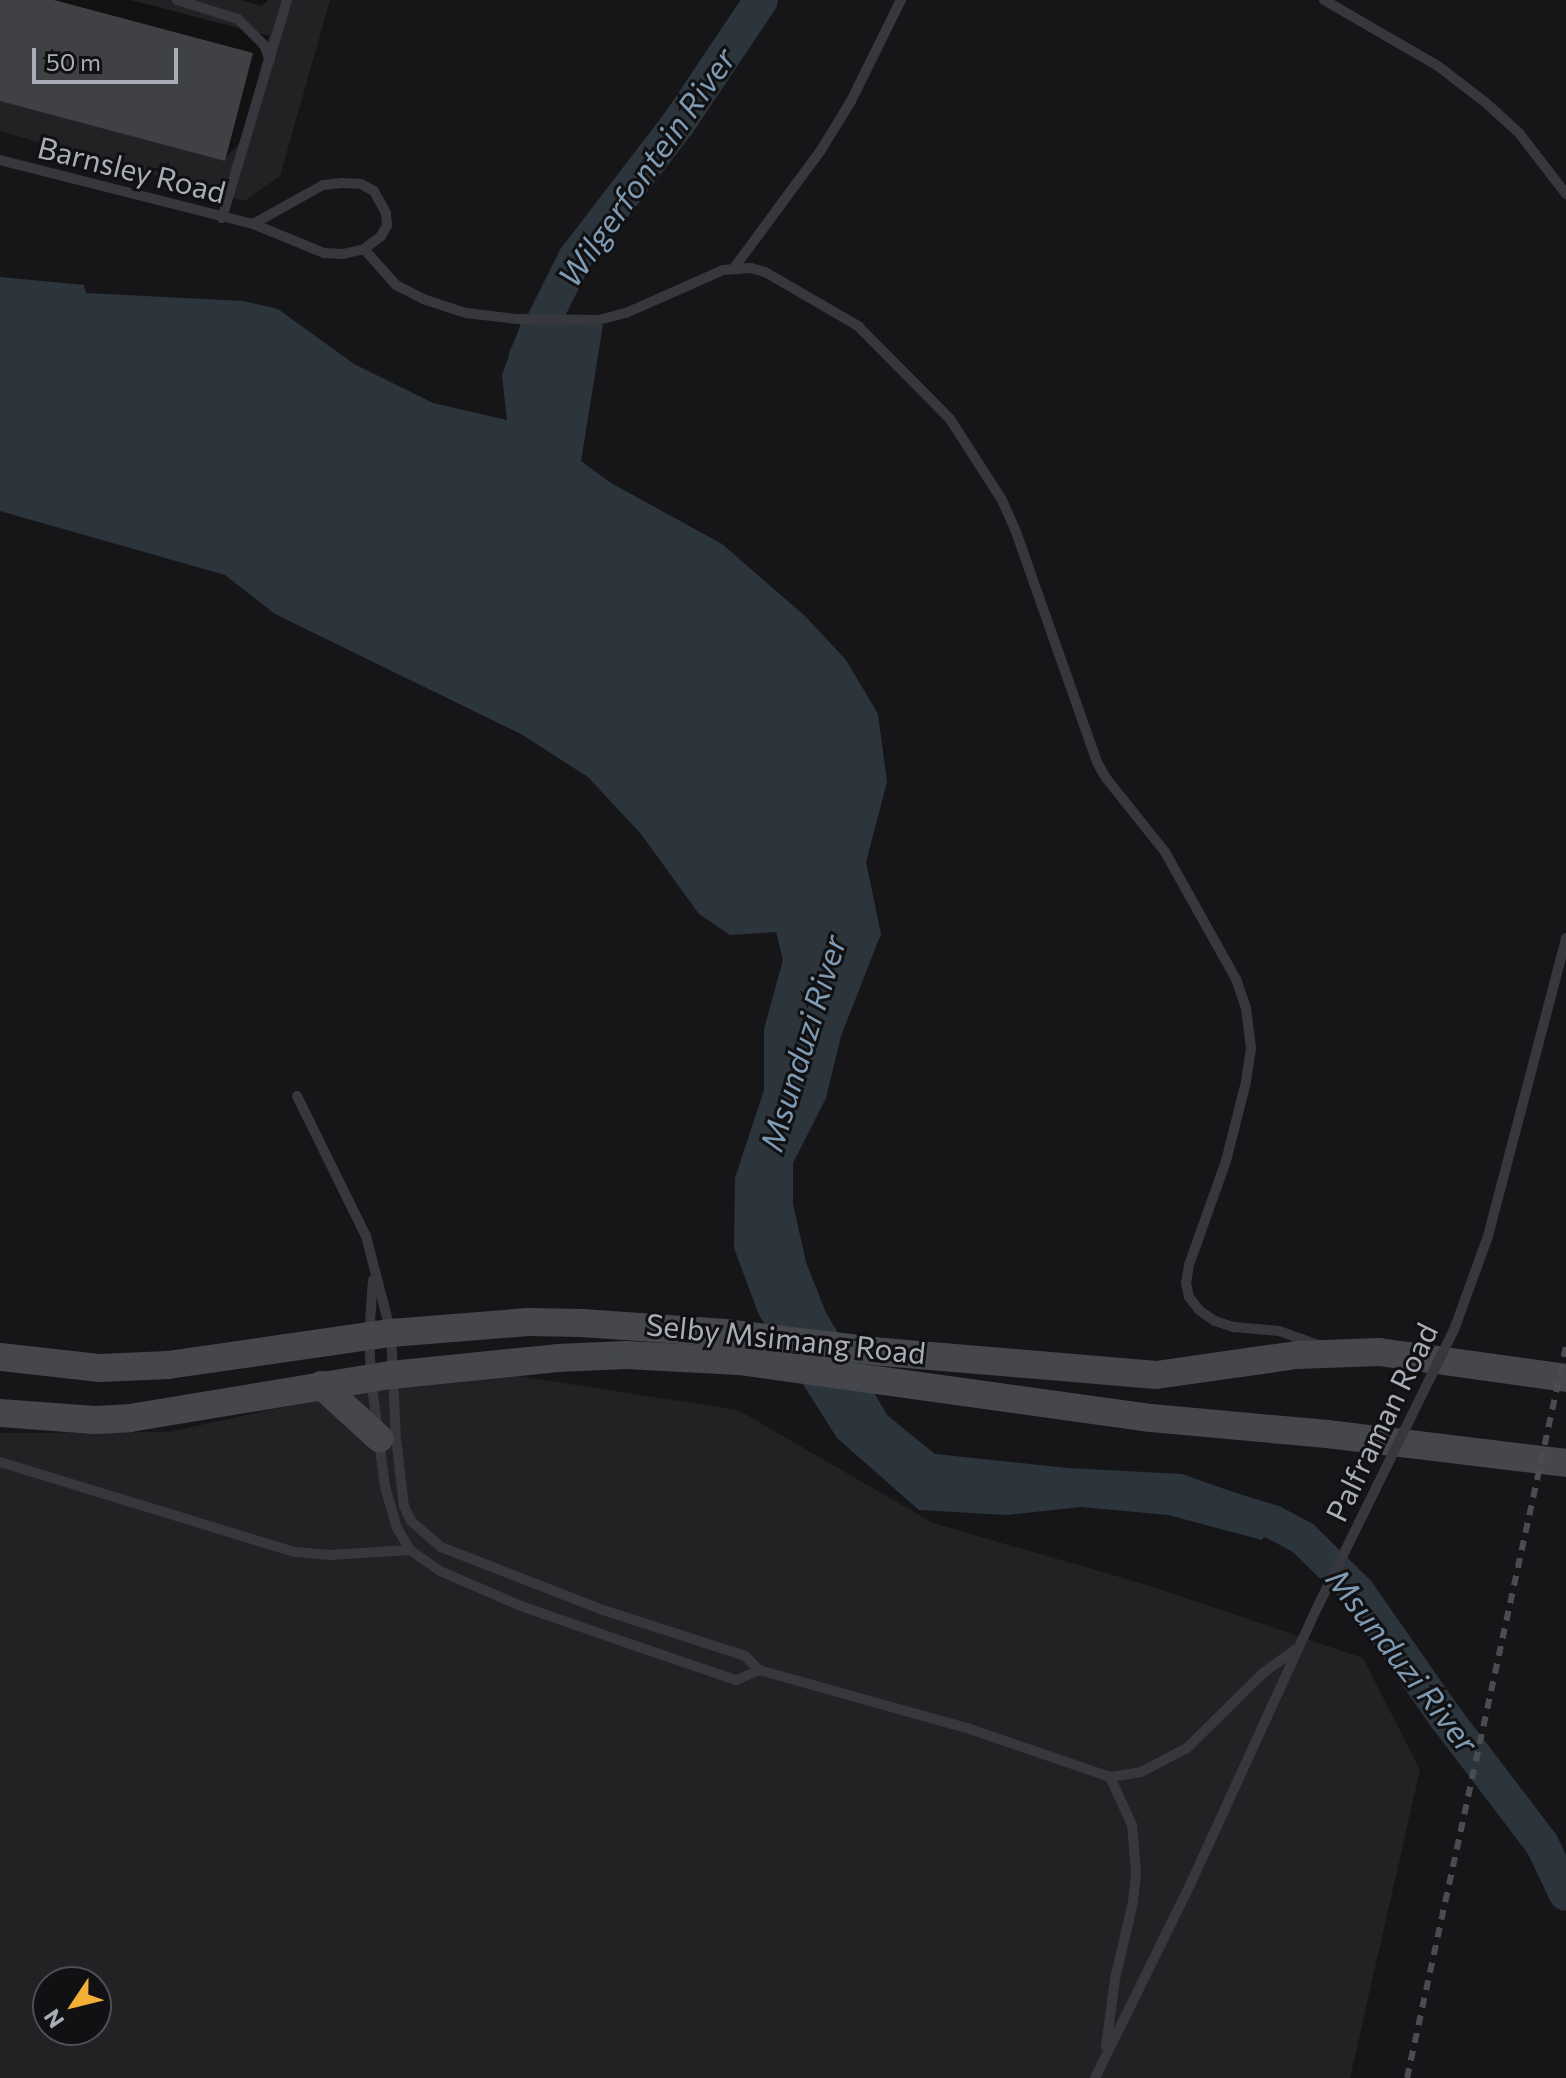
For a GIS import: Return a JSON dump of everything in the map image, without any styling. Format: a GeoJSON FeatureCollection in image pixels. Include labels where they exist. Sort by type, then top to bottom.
{"type":"FeatureCollection","features":[{"type":"Feature","properties":{"kind":"main road","name":"Selby Msimang Road"},"geometry":{"type":"LineString","coordinates":[[0,1413],[95,1420],[130,1418],[321,1385],[383,1356],[528,1322],[726,1333],[1151,1418],[1327,1434],[1566,1463]]}},
{"type":"Feature","properties":{"kind":"main road","name":"Selby Msimang Road"},"geometry":{"type":"LineString","coordinates":[[0,1357],[100,1368],[383,1356],[487,1365],[626,1355],[1156,1375],[1338,1352],[1379,1352],[1566,1378]]}},
{"type":"Feature","properties":{"kind":"main road"},"geometry":{"type":"LineString","coordinates":[[321,1385],[379,1438]]}},
{"type":"Feature","properties":{"kind":"lane"},"geometry":{"type":"LineString","coordinates":[[177,0],[238,19],[264,45],[270,60]]}},
{"type":"Feature","properties":{"kind":"lane"},"geometry":{"type":"LineString","coordinates":[[222,218],[287,0]]}},
{"type":"Feature","properties":{"kind":"lane"},"geometry":{"type":"LineString","coordinates":[[734,268],[821,150],[851,101],[901,0]]}},
{"type":"Feature","properties":{"kind":"lane"},"geometry":{"type":"LineString","coordinates":[[1324,0],[1438,66],[1485,102],[1519,133],[1566,194]]}},
{"type":"Feature","properties":{"kind":"lane","name":"Barnsley Road"},"geometry":{"type":"LineString","coordinates":[[0,160],[253,224],[324,253],[343,254],[364,249],[381,236],[387,225],[383,200],[361,184],[323,185],[253,224]]}},
{"type":"Feature","properties":{"kind":"lane"},"geometry":{"type":"LineString","coordinates":[[364,249],[396,285],[423,299],[466,313],[517,319],[599,320],[626,313],[734,268],[765,272],[858,326],[950,419],[1002,500],[1097,762],[1173,865],[1236,979],[1246,1008],[1251,1049],[1246,1082],[1226,1161],[1189,1265],[1186,1283],[1189,1297],[1199,1310],[1215,1321],[1234,1327],[1279,1331],[1338,1352]]}},
{"type":"Feature","properties":{"kind":"lane","name":"Palframan Road"},"geometry":{"type":"LineString","coordinates":[[1095,2078],[1190,1885],[1315,1612],[1454,1330],[1488,1236],[1566,938]]}},
{"type":"Feature","properties":{"kind":"lane"},"geometry":{"type":"LineString","coordinates":[[297,1096],[366,1236],[374,1272],[401,1492],[411,1521],[425,1537],[459,1557],[745,1656],[759,1670],[967,1728],[1110,1777],[1141,1772],[1187,1748],[1263,1673],[1299,1647]]}},
{"type":"Feature","properties":{"kind":"lane"},"geometry":{"type":"LineString","coordinates":[[374,1272],[383,1356],[379,1438],[390,1511],[410,1550],[440,1571],[521,1606],[619,1640],[736,1680],[759,1670]]}},
{"type":"Feature","properties":{"kind":"lane"},"geometry":{"type":"LineString","coordinates":[[0,1462],[295,1552],[330,1555],[410,1550]]}},
{"type":"Feature","properties":{"kind":"lane"},"geometry":{"type":"LineString","coordinates":[[1105,2058],[1115,1979],[1133,1902],[1136,1873],[1132,1825],[1110,1777]]}},
{"type":"Feature","properties":{"kind":"shaded area"},"geometry":{"type":"Polygon","coordinates":[[[0,0],[330,0],[280,176],[244,201],[0,131],[0,0]]]}},
{"type":"Feature","properties":{"kind":"shaded area"},"geometry":{"type":"Polygon","coordinates":[[[466,1368],[738,1410],[933,1523],[1147,1585],[1363,1658],[1420,1770],[1350,2078],[0,2078],[0,1433],[168,1432],[466,1368]]]}},
{"type":"Feature","properties":{"kind":"water"},"geometry":{"type":"Polygon","coordinates":[[[0,277],[84,285],[86,293],[243,301],[278,309],[354,364],[433,403],[507,420],[502,375],[521,323],[603,325],[581,461],[611,483],[722,544],[805,616],[846,660],[878,714],[887,782],[866,862],[881,934],[841,1036],[826,1098],[793,1163],[793,1204],[806,1262],[826,1313],[888,1416],[935,1454],[1068,1468],[1182,1474],[1281,1509],[1262,1540],[1168,1515],[1081,1507],[1007,1515],[919,1510],[837,1438],[759,1315],[734,1248],[735,1178],[764,1090],[764,1029],[783,960],[776,932],[730,935],[699,914],[641,834],[588,777],[521,734],[275,614],[225,575],[0,511],[0,277]]]}},
{"type":"Feature","properties":{"kind":"building"},"geometry":{"type":"Polygon","coordinates":[[[0,0],[54,0],[253,53],[225,161],[0,101],[0,0]]]}},
{"type":"Feature","properties":{"kind":"waterway","name":"Wilgerfontein River"},"geometry":{"type":"LineString","coordinates":[[526,356],[575,258],[678,124],[761,0]]}},
{"type":"Feature","properties":{"kind":"waterway","name":"Msunduzi River"},"geometry":{"type":"LineString","coordinates":[[1230,1509],[1273,1522],[1303,1538],[1358,1592],[1446,1718],[1542,1844],[1566,1894]]}},
{"type":"Feature","properties":{"kind":"railway"},"geometry":{"type":"LineString","coordinates":[[1407,2078],[1566,1346]]}}]}
